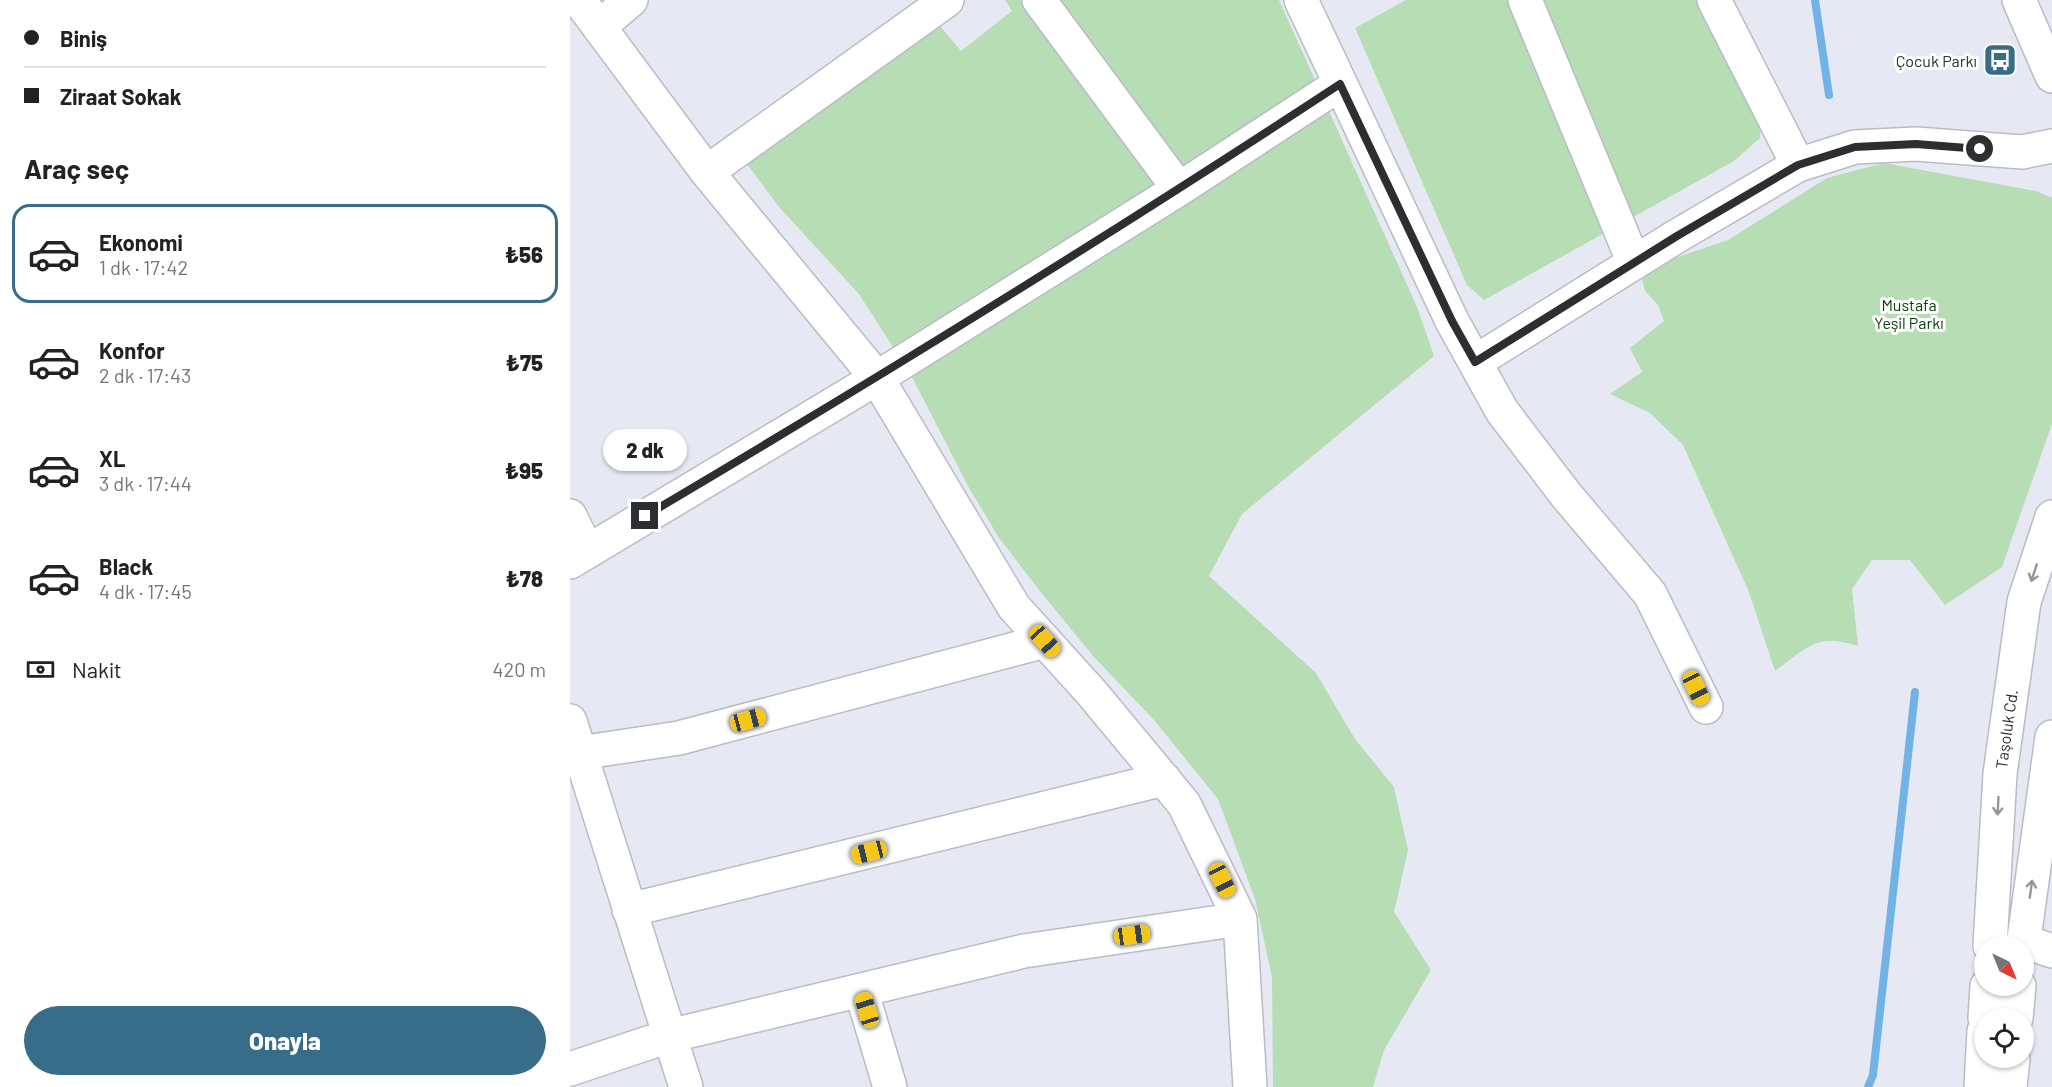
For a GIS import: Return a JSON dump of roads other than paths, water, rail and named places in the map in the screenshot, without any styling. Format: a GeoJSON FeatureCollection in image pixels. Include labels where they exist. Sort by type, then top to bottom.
{"type":"FeatureCollection","features":[{"type":"Feature","properties":{"kind":"street"},"geometry":{"type":"LineString","coordinates":[[579,0],[707,172],[878,378],[1014,607],[1185,804],[1240,919],[1250,1087]]}},
{"type":"Feature","properties":{"kind":"street"},"geometry":{"type":"LineString","coordinates":[[599,27],[631,0]]}},
{"type":"Feature","properties":{"kind":"street"},"geometry":{"type":"LineString","coordinates":[[707,172],[947,0]]}},
{"type":"Feature","properties":{"kind":"street"},"geometry":{"type":"LineString","coordinates":[[1039,0],[1179,189]]}},
{"type":"Feature","properties":{"kind":"street"},"geometry":{"type":"LineString","coordinates":[[1300,0],[1452,321],[1502,411],[1566,495],[1650,594],[1706,707]]}},
{"type":"Feature","properties":{"kind":"street"},"geometry":{"type":"LineString","coordinates":[[1525,0],[1634,263]]}},
{"type":"Feature","properties":{"kind":"street"},"geometry":{"type":"LineString","coordinates":[[1714,0],[1798,165]]}},
{"type":"Feature","properties":{"kind":"street"},"geometry":{"type":"LineString","coordinates":[[2019,0],[2052,76]]}},
{"type":"Feature","properties":{"kind":"street"},"geometry":{"type":"LineString","coordinates":[[570,516],[578,557],[878,378],[1179,189],[1340,84]]}},
{"type":"Feature","properties":{"kind":"street"},"geometry":{"type":"LineString","coordinates":[[1475,362],[1798,165],[1855,147],[1916,144],[2022,152],[2052,146]]}},
{"type":"Feature","properties":{"kind":"street","name":"Taşoluk Cd."},"geometry":{"type":"LineString","coordinates":[[1991,936],[2000,774],[2024,602],[2052,517]]}},
{"type":"Feature","properties":{"kind":"street"},"geometry":{"type":"LineString","coordinates":[[579,753],[679,738],[1045,641]]}},
{"type":"Feature","properties":{"kind":"street"},"geometry":{"type":"LineString","coordinates":[[570,721],[686,1087]]}},
{"type":"Feature","properties":{"kind":"street"},"geometry":{"type":"LineString","coordinates":[[2034,936],[2052,741]]}},
{"type":"Feature","properties":{"kind":"street"},"geometry":{"type":"LineString","coordinates":[[629,910],[1164,779]]}},
{"type":"Feature","properties":{"kind":"street"},"geometry":{"type":"LineString","coordinates":[[570,1069],[669,1036],[1024,951],[1240,919]]}},
{"type":"Feature","properties":{"kind":"street"},"geometry":{"type":"LineString","coordinates":[[861,990],[890,1087]]}},
{"type":"Feature","properties":{"kind":"street"},"geometry":{"type":"LineString","coordinates":[[1981,1087],[1982,1068]]}},
{"type":"Feature","properties":{"kind":"street"},"geometry":{"type":"LineString","coordinates":[[2010,1087],[2012,1068]]}},
{"type":"Feature","properties":{"kind":"waterway"},"geometry":{"type":"LineString","coordinates":[[1815,0],[1829,95]]}},
{"type":"Feature","properties":{"kind":"waterway"},"geometry":{"type":"LineString","coordinates":[[1868,1087],[1873,1075],[1915,692]]}},
{"type":"Feature","properties":{"kind":"place","name":"Çocuk Parkı"},"geometry":{"type":"Point","coordinates":[2000,60]}},
{"type":"Feature","properties":{"kind":"park label","name":"Mustafa Yeşil Parkı"},"geometry":{"type":"Point","coordinates":[1909,313]}}]}
